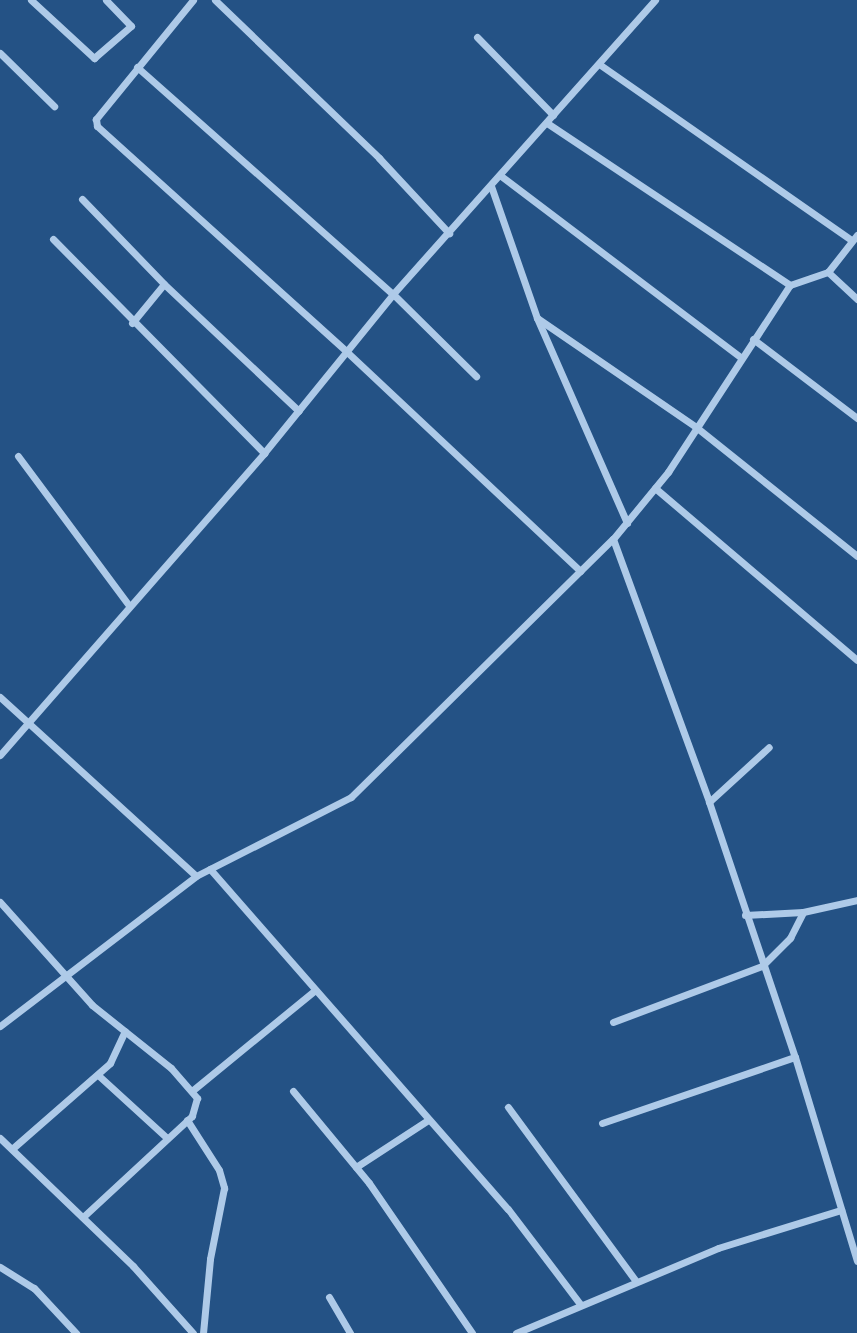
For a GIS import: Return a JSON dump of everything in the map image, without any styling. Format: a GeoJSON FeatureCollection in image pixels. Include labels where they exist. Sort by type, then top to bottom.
{"type":"FeatureCollection","features":[{"type":"Feature","properties":{"kind":"street"},"geometry":{"type":"LineString","coordinates":[[31,0],[94,58],[131,26],[106,0]]}},
{"type":"Feature","properties":{"kind":"street"},"geometry":{"type":"LineString","coordinates":[[193,0],[96,119],[97,126],[347,352],[580,571]]}},
{"type":"Feature","properties":{"kind":"street"},"geometry":{"type":"LineString","coordinates":[[215,0],[379,158],[449,233]]}},
{"type":"Feature","properties":{"kind":"street"},"geometry":{"type":"LineString","coordinates":[[0,755],[128,604],[264,453],[393,294],[501,176],[655,0]]}},
{"type":"Feature","properties":{"kind":"street"},"geometry":{"type":"LineString","coordinates":[[477,37],[552,115]]}},
{"type":"Feature","properties":{"kind":"street"},"geometry":{"type":"LineString","coordinates":[[0,52],[54,106]]}},
{"type":"Feature","properties":{"kind":"street"},"geometry":{"type":"LineString","coordinates":[[0,1026],[195,876],[351,797],[614,540],[655,488],[790,285],[828,272],[854,238],[599,64]]}},
{"type":"Feature","properties":{"kind":"street"},"geometry":{"type":"LineString","coordinates":[[137,66],[393,294],[476,376]]}},
{"type":"Feature","properties":{"kind":"street"},"geometry":{"type":"LineString","coordinates":[[547,123],[790,285]]}},
{"type":"Feature","properties":{"kind":"street"},"geometry":{"type":"LineString","coordinates":[[501,176],[740,357]]}},
{"type":"Feature","properties":{"kind":"street"},"geometry":{"type":"LineString","coordinates":[[491,186],[537,318],[627,523]]}},
{"type":"Feature","properties":{"kind":"street"},"geometry":{"type":"LineString","coordinates":[[82,199],[164,284],[299,411]]}},
{"type":"Feature","properties":{"kind":"street"},"geometry":{"type":"LineString","coordinates":[[53,239],[132,323],[264,453]]}},
{"type":"Feature","properties":{"kind":"street"},"geometry":{"type":"LineString","coordinates":[[828,272],[857,299]]}},
{"type":"Feature","properties":{"kind":"street"},"geometry":{"type":"LineString","coordinates":[[132,323],[164,284]]}},
{"type":"Feature","properties":{"kind":"street"},"geometry":{"type":"LineString","coordinates":[[537,318],[696,427],[857,555]]}},
{"type":"Feature","properties":{"kind":"street"},"geometry":{"type":"LineString","coordinates":[[753,340],[857,418]]}},
{"type":"Feature","properties":{"kind":"street"},"geometry":{"type":"LineString","coordinates":[[18,456],[128,604]]}},
{"type":"Feature","properties":{"kind":"street"},"geometry":{"type":"LineString","coordinates":[[655,488],[857,660]]}},
{"type":"Feature","properties":{"kind":"street"},"geometry":{"type":"LineString","coordinates":[[614,540],[709,802],[762,966],[795,1057],[841,1210],[853,1236],[857,1261]]}},
{"type":"Feature","properties":{"kind":"street"},"geometry":{"type":"LineString","coordinates":[[0,697],[195,876]]}},
{"type":"Feature","properties":{"kind":"street"},"geometry":{"type":"LineString","coordinates":[[709,802],[769,747]]}},
{"type":"Feature","properties":{"kind":"street"},"geometry":{"type":"LineString","coordinates":[[210,869],[314,992],[508,1209],[580,1304]]}},
{"type":"Feature","properties":{"kind":"street"},"geometry":{"type":"LineString","coordinates":[[745,915],[803,912],[857,900]]}},
{"type":"Feature","properties":{"kind":"street"},"geometry":{"type":"LineString","coordinates":[[0,902],[65,974],[193,1090],[196,1107],[187,1120],[83,1217]]}},
{"type":"Feature","properties":{"kind":"street"},"geometry":{"type":"LineString","coordinates":[[613,1021],[762,966],[790,938],[803,912]]}},
{"type":"Feature","properties":{"kind":"street"},"geometry":{"type":"LineString","coordinates":[[193,1090],[314,992]]}},
{"type":"Feature","properties":{"kind":"street"},"geometry":{"type":"LineString","coordinates":[[13,1148],[110,1063],[125,1031]]}},
{"type":"Feature","properties":{"kind":"street"},"geometry":{"type":"LineString","coordinates":[[602,1123],[795,1057]]}},
{"type":"Feature","properties":{"kind":"street"},"geometry":{"type":"LineString","coordinates":[[98,1074],[167,1138]]}},
{"type":"Feature","properties":{"kind":"street"},"geometry":{"type":"LineString","coordinates":[[293,1091],[356,1167],[472,1333]]}},
{"type":"Feature","properties":{"kind":"street"},"geometry":{"type":"LineString","coordinates":[[508,1107],[636,1281]]}},
{"type":"Feature","properties":{"kind":"street"},"geometry":{"type":"LineString","coordinates":[[187,1120],[219,1170],[225,1188],[210,1259],[203,1333]]}},
{"type":"Feature","properties":{"kind":"street"},"geometry":{"type":"LineString","coordinates":[[356,1167],[428,1120]]}},
{"type":"Feature","properties":{"kind":"street"},"geometry":{"type":"LineString","coordinates":[[0,1138],[83,1217],[193,1333]]}},
{"type":"Feature","properties":{"kind":"street"},"geometry":{"type":"LineString","coordinates":[[516,1333],[718,1248],[841,1210]]}},
{"type":"Feature","properties":{"kind":"street"},"geometry":{"type":"LineString","coordinates":[[0,1267],[34,1288],[76,1333]]}},
{"type":"Feature","properties":{"kind":"street"},"geometry":{"type":"LineString","coordinates":[[329,1297],[350,1333]]}}]}
